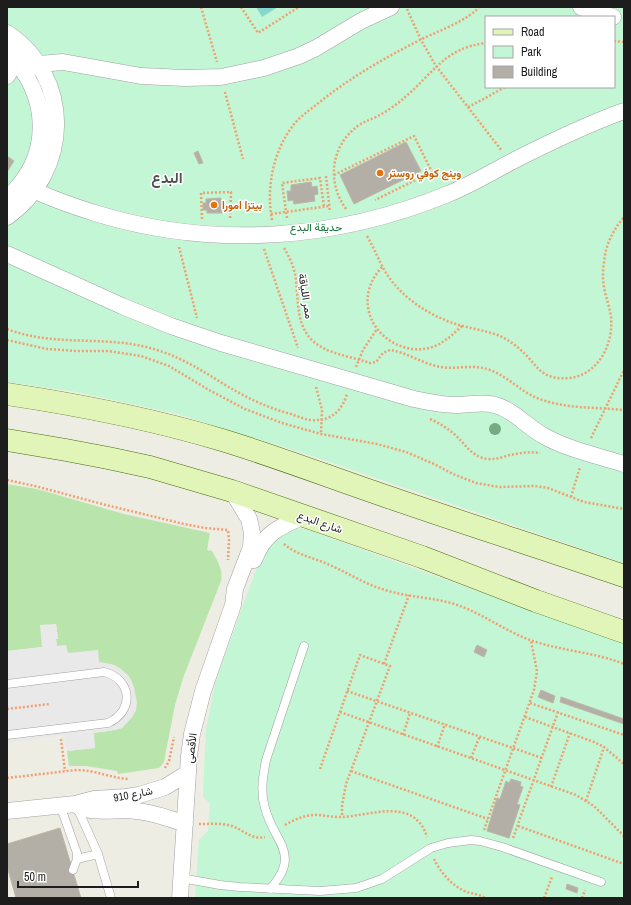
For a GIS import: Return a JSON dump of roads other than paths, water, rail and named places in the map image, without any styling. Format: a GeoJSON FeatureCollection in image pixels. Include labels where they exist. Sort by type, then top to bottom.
{"type":"FeatureCollection","features":[{"type":"Feature","properties":{"kind":"main road"},"geometry":{"type":"LineString","coordinates":[[7,394],[122,415],[221,440],[624,576]]}},
{"type":"Feature","properties":{"kind":"main road","name":"شارع البدع"},"geometry":{"type":"LineString","coordinates":[[7,440],[115,459],[191,478],[422,557],[536,601],[624,632]]}},
{"type":"Feature","properties":{"kind":"street"},"geometry":{"type":"LineString","coordinates":[[16,61],[38,64],[63,62],[134,75],[163,77],[221,77],[264,68],[299,56],[391,7]]}},
{"type":"Feature","properties":{"kind":"street"},"geometry":{"type":"LineString","coordinates":[[581,7],[610,16]]}},
{"type":"Feature","properties":{"kind":"street"},"geometry":{"type":"LineString","coordinates":[[7,33],[25,48],[38,64],[46,78],[53,99],[56,121],[54,150],[49,165],[28,187],[7,198]]}},
{"type":"Feature","properties":{"kind":"street"},"geometry":{"type":"LineString","coordinates":[[7,76],[25,48]]}},
{"type":"Feature","properties":{"kind":"street"},"geometry":{"type":"LineString","coordinates":[[7,217],[26,202],[33,163],[38,151],[41,128],[39,103],[30,81],[16,61]]}},
{"type":"Feature","properties":{"kind":"street"},"geometry":{"type":"LineString","coordinates":[[28,187],[71,205],[109,217],[144,226],[175,231],[228,236],[283,234],[332,228],[384,216],[443,196],[480,179],[510,162],[568,134],[624,111]]}},
{"type":"Feature","properties":{"kind":"street"},"geometry":{"type":"LineString","coordinates":[[7,254],[147,317],[201,336],[429,403],[457,405],[479,403],[496,405],[512,413],[544,436],[585,452],[624,464]]}},
{"type":"Feature","properties":{"kind":"street","name":"الأقصى"},"geometry":{"type":"LineString","coordinates":[[180,898],[192,734],[205,684],[233,605],[235,589],[251,547],[252,533],[249,519],[232,491]]}},
{"type":"Feature","properties":{"kind":"street","name":"الأقصى"},"geometry":{"type":"LineString","coordinates":[[233,605],[240,597],[258,551],[264,541],[277,528],[304,516]]}},
{"type":"Feature","properties":{"kind":"street","name":"شارع 910"},"geometry":{"type":"LineString","coordinates":[[7,811],[68,805],[94,799],[126,797],[146,793],[165,787],[188,773]]}},
{"type":"Feature","properties":{"kind":"street","name":"شارع 910"},"geometry":{"type":"LineString","coordinates":[[68,805],[91,811],[123,810],[148,812],[185,824]]}},
{"type":"Feature","properties":{"kind":"lane"},"geometry":{"type":"LineString","coordinates":[[270,889],[279,878],[285,863],[283,848],[267,817],[264,807],[262,795],[264,771],[266,760],[304,646]]}},
{"type":"Feature","properties":{"kind":"lane"},"geometry":{"type":"LineString","coordinates":[[7,684],[104,672],[117,677],[122,682],[127,696],[127,703],[120,715],[115,720],[102,724],[7,735]]}},
{"type":"Feature","properties":{"kind":"lane"},"geometry":{"type":"LineString","coordinates":[[68,805],[81,820],[98,854],[111,898]]}},
{"type":"Feature","properties":{"kind":"lane"},"geometry":{"type":"LineString","coordinates":[[68,805],[77,859],[73,870]]}},
{"type":"Feature","properties":{"kind":"lane"},"geometry":{"type":"LineString","coordinates":[[181,878],[220,885],[270,889],[320,891],[341,890],[363,886],[382,878],[431,848],[459,841],[480,841],[601,882]]}},
{"type":"Feature","properties":{"kind":"lane"},"geometry":{"type":"LineString","coordinates":[[77,859],[98,854]]}},
{"type":"Feature","properties":{"kind":"place","name":"وينج كوفي روستر"},"geometry":{"type":"Point","coordinates":[380,173]}},
{"type":"Feature","properties":{"kind":"place","name":"بيتزا امورا"},"geometry":{"type":"Point","coordinates":[214,205]}},
{"type":"Feature","properties":{"kind":"district","name":"البدع"},"geometry":{"type":"Point","coordinates":[167,178]}},
{"type":"Feature","properties":{"kind":"park label","name":"حديقة البدع"},"geometry":{"type":"Point","coordinates":[316,227]}}]}
